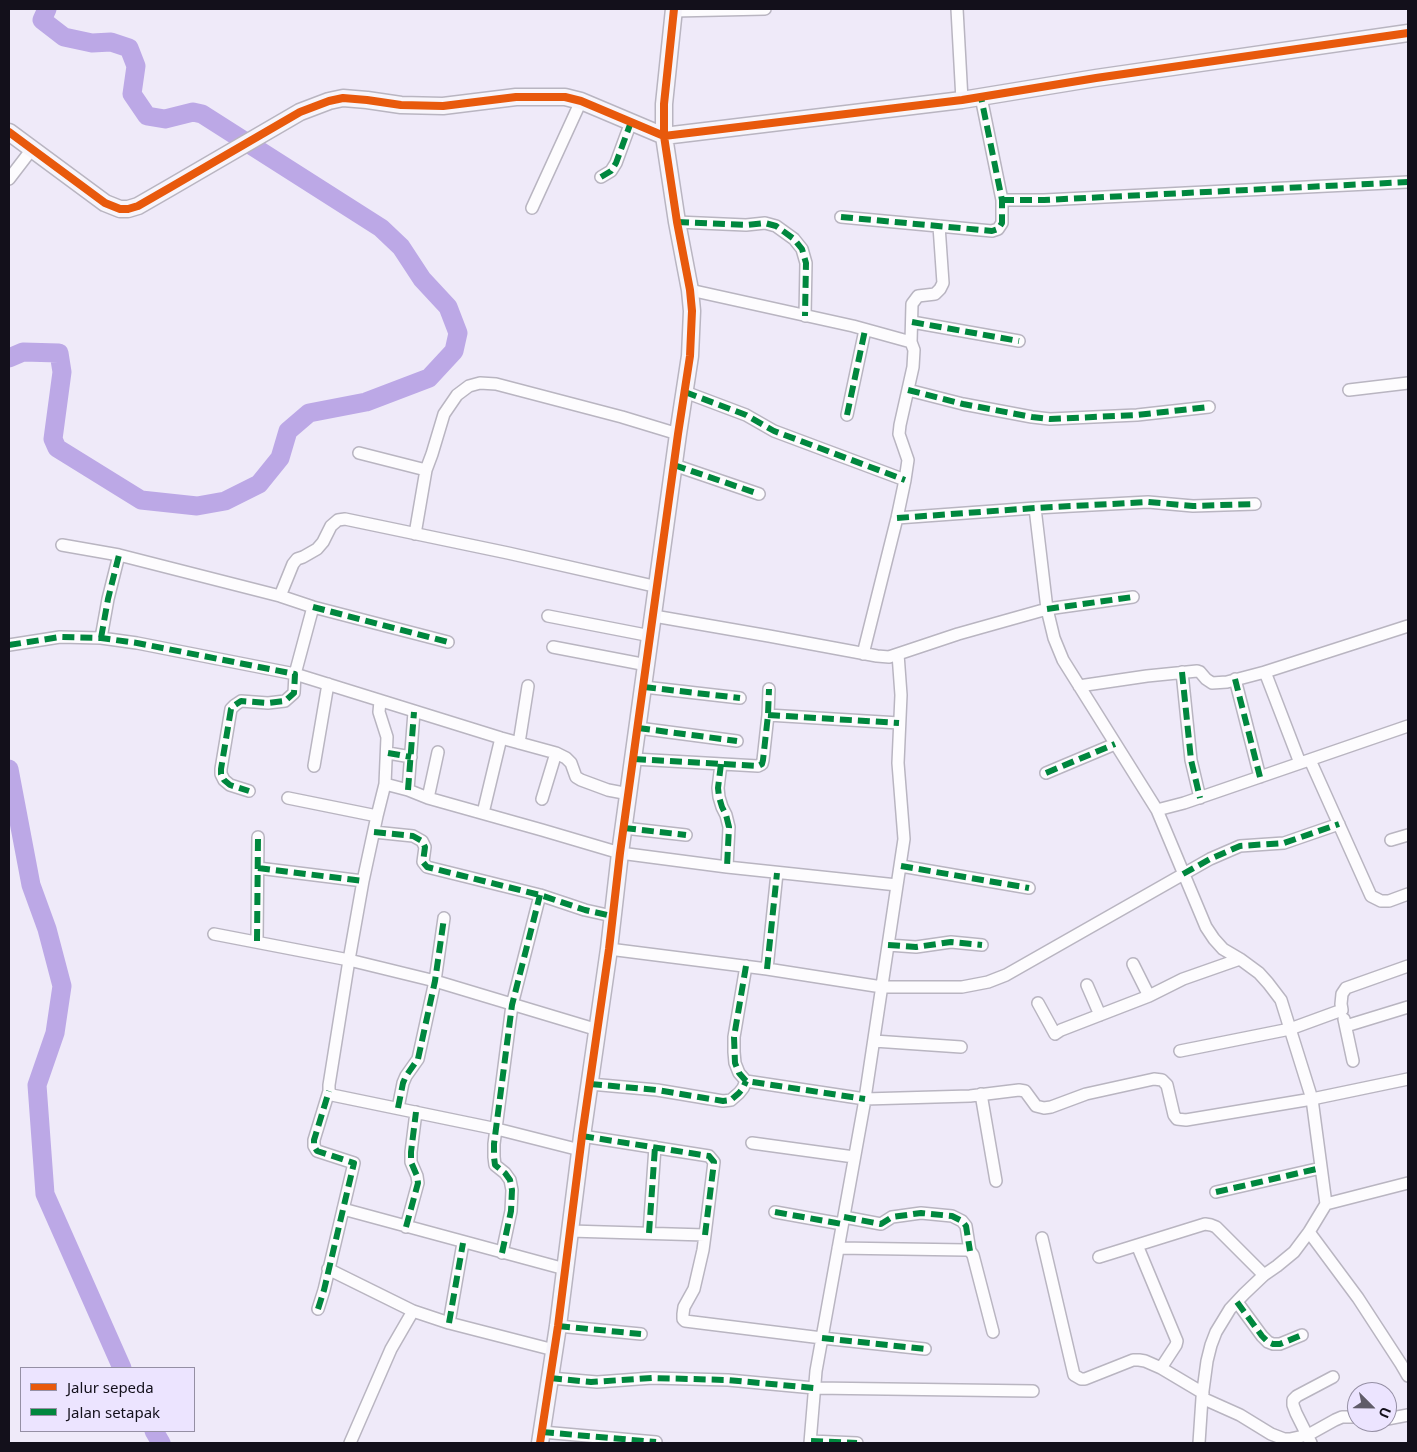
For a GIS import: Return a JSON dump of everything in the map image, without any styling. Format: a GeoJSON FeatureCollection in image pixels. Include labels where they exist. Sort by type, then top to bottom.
{"type":"FeatureCollection","features":[{"type":"Feature","properties":{"kind":"street"},"geometry":{"type":"LineString","coordinates":[[656,1442],[541,1438],[558,1326],[581,1143],[609,949],[620,853],[692,336],[690,290],[664,136],[664,104],[674,10],[765,9]]}},
{"type":"Feature","properties":{"kind":"street"},"geometry":{"type":"LineString","coordinates":[[957,9],[962,100]]}},
{"type":"Feature","properties":{"kind":"street"},"geometry":{"type":"LineString","coordinates":[[9,132],[105,203],[120,209],[128,209],[138,206],[300,112],[343,98],[401,105],[443,106],[516,97],[564,97],[581,101],[664,136],[962,100],[1096,78],[1408,33]]}},
{"type":"Feature","properties":{"kind":"street"},"geometry":{"type":"LineString","coordinates":[[841,217],[992,231],[998,229],[1002,224],[1002,200],[981,97]]}},
{"type":"Feature","properties":{"kind":"street"},"geometry":{"type":"LineString","coordinates":[[532,208],[581,101]]}},
{"type":"Feature","properties":{"kind":"street"},"geometry":{"type":"LineString","coordinates":[[601,177],[611,170],[616,163],[630,122]]}},
{"type":"Feature","properties":{"kind":"street"},"geometry":{"type":"LineString","coordinates":[[9,179],[32,149]]}},
{"type":"Feature","properties":{"kind":"street"},"geometry":{"type":"LineString","coordinates":[[1002,200],[1044,200],[1408,182]]}},
{"type":"Feature","properties":{"kind":"street"},"geometry":{"type":"LineString","coordinates":[[677,222],[746,225],[765,223],[776,226],[794,239],[802,249],[806,263],[805,316]]}},
{"type":"Feature","properties":{"kind":"street"},"geometry":{"type":"LineString","coordinates":[[863,654],[897,518],[908,460],[899,434],[914,350],[912,342],[912,304],[918,296],[935,294],[943,283],[939,226]]}},
{"type":"Feature","properties":{"kind":"street"},"geometry":{"type":"LineString","coordinates":[[690,290],[912,342]]}},
{"type":"Feature","properties":{"kind":"street"},"geometry":{"type":"LineString","coordinates":[[912,322],[1019,341]]}},
{"type":"Feature","properties":{"kind":"street"},"geometry":{"type":"LineString","coordinates":[[847,415],[865,330]]}},
{"type":"Feature","properties":{"kind":"street"},"geometry":{"type":"LineString","coordinates":[[415,534],[426,470],[444,414],[456,395],[469,386],[480,383],[496,384],[622,417],[678,434]]}},
{"type":"Feature","properties":{"kind":"street"},"geometry":{"type":"LineString","coordinates":[[1349,390],[1408,383]]}},
{"type":"Feature","properties":{"kind":"street"},"geometry":{"type":"LineString","coordinates":[[908,390],[963,404],[1041,418],[1137,415],[1209,407]]}},
{"type":"Feature","properties":{"kind":"street"},"geometry":{"type":"LineString","coordinates":[[685,392],[746,416],[774,431],[905,480]]}},
{"type":"Feature","properties":{"kind":"street"},"geometry":{"type":"LineString","coordinates":[[359,453],[426,470]]}},
{"type":"Feature","properties":{"kind":"street"},"geometry":{"type":"LineString","coordinates":[[674,464],[760,494]]}},
{"type":"Feature","properties":{"kind":"street"},"geometry":{"type":"LineString","coordinates":[[897,518],[1148,502],[1193,506],[1255,504]]}},
{"type":"Feature","properties":{"kind":"street"},"geometry":{"type":"LineString","coordinates":[[1035,508],[1047,609],[1054,638],[1060,653],[1157,810],[1206,927],[1214,940],[1223,949],[1259,973],[1281,1000],[1312,1099],[1326,1204],[1294,1252],[1264,1275],[1236,1302],[1216,1332],[1207,1362],[1199,1443]]}},
{"type":"Feature","properties":{"kind":"street"},"geometry":{"type":"LineString","coordinates":[[280,596],[293,564],[297,559],[317,549],[331,526],[338,520],[345,519],[658,587]]}},
{"type":"Feature","properties":{"kind":"street"},"geometry":{"type":"LineString","coordinates":[[62,546],[119,555],[280,596],[313,607],[448,642]]}},
{"type":"Feature","properties":{"kind":"street"},"geometry":{"type":"LineString","coordinates":[[101,638],[119,555]]}},
{"type":"Feature","properties":{"kind":"street"},"geometry":{"type":"LineString","coordinates":[[654,616],[863,654],[889,657],[958,634],[1047,609],[1134,597]]}},
{"type":"Feature","properties":{"kind":"street"},"geometry":{"type":"LineString","coordinates":[[250,791],[230,785],[221,774],[231,709],[241,701],[268,703],[285,701],[294,692],[295,674],[313,607]]}},
{"type":"Feature","properties":{"kind":"street"},"geometry":{"type":"LineString","coordinates":[[548,616],[651,636]]}},
{"type":"Feature","properties":{"kind":"street"},"geometry":{"type":"LineString","coordinates":[[1079,686],[1197,671],[1211,683],[1227,682],[1265,672],[1408,626]]}},
{"type":"Feature","properties":{"kind":"street"},"geometry":{"type":"LineString","coordinates":[[9,645],[60,637],[101,638],[137,643],[295,674],[414,712],[556,753],[571,763],[576,777],[581,780],[608,790],[629,794]]}},
{"type":"Feature","properties":{"kind":"street"},"geometry":{"type":"LineString","coordinates":[[553,647],[647,665]]}},
{"type":"Feature","properties":{"kind":"street"},"geometry":{"type":"LineString","coordinates":[[857,1443],[810,1442],[814,1388],[865,1099],[901,866],[904,839],[898,763],[901,695],[898,654]]}},
{"type":"Feature","properties":{"kind":"street"},"geometry":{"type":"LineString","coordinates":[[1182,672],[1191,760],[1200,798]]}},
{"type":"Feature","properties":{"kind":"street"},"geometry":{"type":"LineString","coordinates":[[1265,672],[1305,762],[1339,824],[1372,896],[1381,901],[1389,901],[1408,894]]}},
{"type":"Feature","properties":{"kind":"street"},"geometry":{"type":"LineString","coordinates":[[1235,679],[1260,777]]}},
{"type":"Feature","properties":{"kind":"street"},"geometry":{"type":"LineString","coordinates":[[314,766],[328,684]]}},
{"type":"Feature","properties":{"kind":"street"},"geometry":{"type":"LineString","coordinates":[[518,743],[528,686]]}},
{"type":"Feature","properties":{"kind":"street"},"geometry":{"type":"LineString","coordinates":[[644,687],[740,698]]}},
{"type":"Feature","properties":{"kind":"street"},"geometry":{"type":"LineString","coordinates":[[634,759],[754,766],[762,764],[769,689]]}},
{"type":"Feature","properties":{"kind":"street"},"geometry":{"type":"LineString","coordinates":[[318,1309],[354,1163],[317,1151],[314,1146],[314,1140],[329,1091],[349,960],[385,784],[388,753],[387,737],[379,712],[380,701]]}},
{"type":"Feature","properties":{"kind":"street"},"geometry":{"type":"LineString","coordinates":[[408,790],[414,712]]}},
{"type":"Feature","properties":{"kind":"street"},"geometry":{"type":"LineString","coordinates":[[768,715],[899,723]]}},
{"type":"Feature","properties":{"kind":"street"},"geometry":{"type":"LineString","coordinates":[[1157,810],[1200,798],[1408,726]]}},
{"type":"Feature","properties":{"kind":"street"},"geometry":{"type":"LineString","coordinates":[[638,728],[737,741]]}},
{"type":"Feature","properties":{"kind":"street"},"geometry":{"type":"LineString","coordinates":[[484,813],[501,738]]}},
{"type":"Feature","properties":{"kind":"street"},"geometry":{"type":"LineString","coordinates":[[1046,773],[1115,744]]}},
{"type":"Feature","properties":{"kind":"street"},"geometry":{"type":"LineString","coordinates":[[428,798],[438,752]]}},
{"type":"Feature","properties":{"kind":"street"},"geometry":{"type":"LineString","coordinates":[[388,753],[411,757]]}},
{"type":"Feature","properties":{"kind":"street"},"geometry":{"type":"LineString","coordinates":[[542,799],[556,753]]}},
{"type":"Feature","properties":{"kind":"street"},"geometry":{"type":"LineString","coordinates":[[721,764],[718,788],[722,808],[729,827],[727,867]]}},
{"type":"Feature","properties":{"kind":"street"},"geometry":{"type":"LineString","coordinates":[[385,784],[620,853],[727,867],[897,885]]}},
{"type":"Feature","properties":{"kind":"street"},"geometry":{"type":"LineString","coordinates":[[288,798],[377,816]]}},
{"type":"Feature","properties":{"kind":"street"},"geometry":{"type":"LineString","coordinates":[[609,949],[746,966],[882,987],[962,987],[988,982],[1006,975],[1210,859],[1240,846],[1284,843],[1339,824]]}},
{"type":"Feature","properties":{"kind":"street"},"geometry":{"type":"LineString","coordinates":[[624,828],[686,835]]}},
{"type":"Feature","properties":{"kind":"street"},"geometry":{"type":"LineString","coordinates":[[374,832],[413,836],[422,840],[425,846],[423,862],[427,867],[540,894],[570,905],[612,916]]}},
{"type":"Feature","properties":{"kind":"street"},"geometry":{"type":"LineString","coordinates":[[1391,840],[1408,835]]}},
{"type":"Feature","properties":{"kind":"street"},"geometry":{"type":"LineString","coordinates":[[258,837],[258,941]]}},
{"type":"Feature","properties":{"kind":"street"},"geometry":{"type":"LineString","coordinates":[[901,866],[1029,888]]}},
{"type":"Feature","properties":{"kind":"street"},"geometry":{"type":"LineString","coordinates":[[258,868],[364,881]]}},
{"type":"Feature","properties":{"kind":"street"},"geometry":{"type":"LineString","coordinates":[[767,969],[777,872]]}},
{"type":"Feature","properties":{"kind":"street"},"geometry":{"type":"LineString","coordinates":[[502,1253],[511,1211],[512,1190],[510,1180],[495,1165],[494,1144],[512,1005],[540,894]]}},
{"type":"Feature","properties":{"kind":"street"},"geometry":{"type":"LineString","coordinates":[[398,1108],[403,1083],[418,1059],[435,981],[444,918]]}},
{"type":"Feature","properties":{"kind":"street"},"geometry":{"type":"LineString","coordinates":[[214,934],[349,960],[435,981],[598,1030]]}},
{"type":"Feature","properties":{"kind":"street"},"geometry":{"type":"LineString","coordinates":[[888,945],[916,948],[951,942],[982,945]]}},
{"type":"Feature","properties":{"kind":"street"},"geometry":{"type":"LineString","coordinates":[[1038,1003],[1054,1034],[1149,996],[1183,979],[1240,960]]}},
{"type":"Feature","properties":{"kind":"street"},"geometry":{"type":"LineString","coordinates":[[1133,964],[1149,996]]}},
{"type":"Feature","properties":{"kind":"street"},"geometry":{"type":"LineString","coordinates":[[746,966],[734,1037],[735,1063],[739,1073],[746,1081],[865,1099],[933,1098],[1013,1090],[1025,1091],[1036,1106],[1044,1108],[1086,1094],[1154,1079],[1162,1080],[1166,1085],[1174,1114],[1176,1119],[1180,1120],[1312,1099],[1408,1079]]}},
{"type":"Feature","properties":{"kind":"street"},"geometry":{"type":"LineString","coordinates":[[1353,1061],[1341,1004],[1342,994],[1346,988],[1408,966]]}},
{"type":"Feature","properties":{"kind":"street"},"geometry":{"type":"LineString","coordinates":[[1087,984],[1100,1015]]}},
{"type":"Feature","properties":{"kind":"street"},"geometry":{"type":"LineString","coordinates":[[1346,1026],[1408,1007]]}},
{"type":"Feature","properties":{"kind":"street"},"geometry":{"type":"LineString","coordinates":[[1180,1051],[1290,1029],[1342,1010]]}},
{"type":"Feature","properties":{"kind":"street"},"geometry":{"type":"LineString","coordinates":[[874,1041],[961,1047]]}},
{"type":"Feature","properties":{"kind":"street"},"geometry":{"type":"LineString","coordinates":[[590,1084],[657,1090],[723,1101],[730,1100],[739,1093],[746,1081]]}},
{"type":"Feature","properties":{"kind":"street"},"geometry":{"type":"LineString","coordinates":[[329,1091],[332,1095],[497,1129],[581,1143],[655,1147],[709,1156],[714,1162],[703,1250],[694,1289],[684,1307],[685,1321],[822,1338],[925,1348]]}},
{"type":"Feature","properties":{"kind":"street"},"geometry":{"type":"LineString","coordinates":[[981,1094],[996,1181]]}},
{"type":"Feature","properties":{"kind":"street"},"geometry":{"type":"LineString","coordinates":[[406,1227],[418,1183],[411,1162],[410,1152],[416,1112]]}},
{"type":"Feature","properties":{"kind":"street"},"geometry":{"type":"LineString","coordinates":[[752,1143],[854,1157]]}},
{"type":"Feature","properties":{"kind":"street"},"geometry":{"type":"LineString","coordinates":[[649,1233],[655,1147]]}},
{"type":"Feature","properties":{"kind":"street"},"geometry":{"type":"LineString","coordinates":[[1216,1192],[1320,1168]]}},
{"type":"Feature","properties":{"kind":"street"},"geometry":{"type":"LineString","coordinates":[[1326,1204],[1408,1183]]}},
{"type":"Feature","properties":{"kind":"street"},"geometry":{"type":"LineString","coordinates":[[343,1209],[565,1270]]}},
{"type":"Feature","properties":{"kind":"street"},"geometry":{"type":"LineString","coordinates":[[774,1212],[881,1224],[892,1217],[921,1213],[952,1216],[962,1221],[966,1226],[970,1251],[973,1255],[993,1332]]}},
{"type":"Feature","properties":{"kind":"street"},"geometry":{"type":"LineString","coordinates":[[1099,1257],[1205,1224],[1216,1226],[1264,1275]]}},
{"type":"Feature","properties":{"kind":"street"},"geometry":{"type":"LineString","coordinates":[[570,1231],[705,1235]]}},
{"type":"Feature","properties":{"kind":"street"},"geometry":{"type":"LineString","coordinates":[[1309,1232],[1353,1291],[1408,1376]]}},
{"type":"Feature","properties":{"kind":"street"},"geometry":{"type":"LineString","coordinates":[[1042,1238],[1074,1375],[1081,1380],[1133,1360],[1145,1361],[1160,1368],[1203,1396],[1280,1438],[1290,1440],[1309,1439],[1342,1417],[1347,1417]]}},
{"type":"Feature","properties":{"kind":"street"},"geometry":{"type":"LineString","coordinates":[[449,1324],[464,1243]]}},
{"type":"Feature","properties":{"kind":"street"},"geometry":{"type":"LineString","coordinates":[[1137,1246],[1177,1342],[1160,1368]]}},
{"type":"Feature","properties":{"kind":"street"},"geometry":{"type":"LineString","coordinates":[[838,1248],[970,1251]]}},
{"type":"Feature","properties":{"kind":"street"},"geometry":{"type":"LineString","coordinates":[[328,1269],[413,1311],[449,1324],[554,1350]]}},
{"type":"Feature","properties":{"kind":"street"},"geometry":{"type":"LineString","coordinates":[[1236,1302],[1268,1342],[1280,1344],[1302,1335]]}},
{"type":"Feature","properties":{"kind":"street"},"geometry":{"type":"LineString","coordinates":[[350,1443],[392,1348],[413,1311]]}},
{"type":"Feature","properties":{"kind":"street"},"geometry":{"type":"LineString","coordinates":[[558,1326],[641,1334]]}},
{"type":"Feature","properties":{"kind":"street"},"geometry":{"type":"LineString","coordinates":[[1309,1439],[1292,1404],[1293,1400],[1333,1377]]}},
{"type":"Feature","properties":{"kind":"street"},"geometry":{"type":"LineString","coordinates":[[550,1378],[591,1382],[652,1378],[728,1380],[814,1388],[1033,1391]]}},
{"type":"Feature","properties":{"kind":"waterway"},"geometry":{"type":"LineString","coordinates":[[9,358],[23,352],[59,353],[62,372],[53,439],[57,448],[141,500],[197,506],[225,501],[259,484],[280,458],[288,431],[309,413],[366,402],[429,378],[454,351],[458,333],[448,307],[422,279],[401,247],[381,228],[202,114],[193,112],[165,119],[147,116],[132,94],[136,66],[129,48],[111,42],[92,43],[64,37],[42,20],[47,9]]}},
{"type":"Feature","properties":{"kind":"waterway"},"geometry":{"type":"LineString","coordinates":[[9,769],[31,885],[47,929],[62,986],[55,1033],[37,1085],[45,1194],[122,1367]]}},
{"type":"Feature","properties":{"kind":"waterway"},"geometry":{"type":"LineString","coordinates":[[155,1432],[161,1443]]}},
{"type":"Feature","properties":{"kind":"marked path"},"geometry":{"type":"LineString","coordinates":[[841,217],[992,231],[998,229],[1002,223],[1002,200],[981,97]]}},
{"type":"Feature","properties":{"kind":"marked path"},"geometry":{"type":"LineString","coordinates":[[601,177],[611,171],[616,163],[631,122]]}},
{"type":"Feature","properties":{"kind":"marked path"},"geometry":{"type":"LineString","coordinates":[[1002,200],[1044,200],[1408,182]]}},
{"type":"Feature","properties":{"kind":"marked path"},"geometry":{"type":"LineString","coordinates":[[677,222],[746,225],[765,223],[776,226],[794,239],[802,249],[806,263],[805,316]]}},
{"type":"Feature","properties":{"kind":"marked path"},"geometry":{"type":"LineString","coordinates":[[912,322],[1019,341]]}},
{"type":"Feature","properties":{"kind":"marked path"},"geometry":{"type":"LineString","coordinates":[[847,415],[865,330]]}},
{"type":"Feature","properties":{"kind":"marked path"},"geometry":{"type":"LineString","coordinates":[[908,390],[963,404],[1050,419],[1137,415],[1209,407]]}},
{"type":"Feature","properties":{"kind":"marked path"},"geometry":{"type":"LineString","coordinates":[[685,392],[746,415],[774,431],[905,480]]}},
{"type":"Feature","properties":{"kind":"marked path"},"geometry":{"type":"LineString","coordinates":[[674,465],[759,494]]}},
{"type":"Feature","properties":{"kind":"marked path"},"geometry":{"type":"LineString","coordinates":[[897,518],[1148,502],[1193,506],[1255,504]]}},
{"type":"Feature","properties":{"kind":"marked path"},"geometry":{"type":"LineString","coordinates":[[101,638],[119,555]]}},
{"type":"Feature","properties":{"kind":"marked path"},"geometry":{"type":"LineString","coordinates":[[1047,609],[1133,597]]}},
{"type":"Feature","properties":{"kind":"marked path"},"geometry":{"type":"LineString","coordinates":[[313,607],[448,642]]}},
{"type":"Feature","properties":{"kind":"marked path"},"geometry":{"type":"LineString","coordinates":[[9,645],[60,637],[101,638],[137,643],[295,674],[294,693],[285,701],[268,703],[241,701],[231,709],[221,774],[230,785],[249,791]]}},
{"type":"Feature","properties":{"kind":"marked path"},"geometry":{"type":"LineString","coordinates":[[1182,672],[1191,760],[1200,798]]}},
{"type":"Feature","properties":{"kind":"marked path"},"geometry":{"type":"LineString","coordinates":[[1235,679],[1260,777]]}},
{"type":"Feature","properties":{"kind":"marked path"},"geometry":{"type":"LineString","coordinates":[[644,687],[740,698]]}},
{"type":"Feature","properties":{"kind":"marked path"},"geometry":{"type":"LineString","coordinates":[[634,759],[758,766],[762,764],[769,689]]}},
{"type":"Feature","properties":{"kind":"marked path"},"geometry":{"type":"LineString","coordinates":[[408,790],[414,712]]}},
{"type":"Feature","properties":{"kind":"marked path"},"geometry":{"type":"LineString","coordinates":[[768,715],[899,723]]}},
{"type":"Feature","properties":{"kind":"marked path"},"geometry":{"type":"LineString","coordinates":[[638,728],[737,741]]}},
{"type":"Feature","properties":{"kind":"marked path"},"geometry":{"type":"LineString","coordinates":[[1046,773],[1115,744]]}},
{"type":"Feature","properties":{"kind":"marked path"},"geometry":{"type":"LineString","coordinates":[[388,753],[411,757]]}},
{"type":"Feature","properties":{"kind":"marked path"},"geometry":{"type":"LineString","coordinates":[[721,764],[718,788],[729,827],[727,867]]}},
{"type":"Feature","properties":{"kind":"marked path"},"geometry":{"type":"LineString","coordinates":[[1183,874],[1210,859],[1240,846],[1284,843],[1339,824]]}},
{"type":"Feature","properties":{"kind":"marked path"},"geometry":{"type":"LineString","coordinates":[[624,828],[686,835]]}},
{"type":"Feature","properties":{"kind":"marked path"},"geometry":{"type":"LineString","coordinates":[[374,832],[413,836],[422,841],[425,847],[423,862],[427,867],[540,895],[585,910],[612,916]]}},
{"type":"Feature","properties":{"kind":"marked path"},"geometry":{"type":"LineString","coordinates":[[257,941],[258,837]]}},
{"type":"Feature","properties":{"kind":"marked path"},"geometry":{"type":"LineString","coordinates":[[901,866],[1029,888]]}},
{"type":"Feature","properties":{"kind":"marked path"},"geometry":{"type":"LineString","coordinates":[[258,868],[363,881]]}},
{"type":"Feature","properties":{"kind":"marked path"},"geometry":{"type":"LineString","coordinates":[[767,969],[777,873]]}},
{"type":"Feature","properties":{"kind":"marked path"},"geometry":{"type":"LineString","coordinates":[[502,1253],[511,1211],[512,1190],[510,1180],[495,1165],[494,1144],[512,1005],[540,895]]}},
{"type":"Feature","properties":{"kind":"marked path"},"geometry":{"type":"LineString","coordinates":[[398,1108],[403,1083],[418,1059],[435,981],[444,918]]}},
{"type":"Feature","properties":{"kind":"marked path"},"geometry":{"type":"LineString","coordinates":[[888,945],[916,947],[951,942],[982,945]]}},
{"type":"Feature","properties":{"kind":"marked path"},"geometry":{"type":"LineString","coordinates":[[746,966],[734,1037],[735,1063],[739,1073],[746,1081],[865,1099]]}},
{"type":"Feature","properties":{"kind":"marked path"},"geometry":{"type":"LineString","coordinates":[[590,1084],[657,1090],[723,1101],[731,1100],[743,1088],[746,1081]]}},
{"type":"Feature","properties":{"kind":"marked path"},"geometry":{"type":"LineString","coordinates":[[318,1309],[354,1163],[317,1151],[314,1146],[314,1140],[329,1091]]}},
{"type":"Feature","properties":{"kind":"marked path"},"geometry":{"type":"LineString","coordinates":[[406,1227],[418,1183],[411,1162],[416,1112]]}},
{"type":"Feature","properties":{"kind":"marked path"},"geometry":{"type":"LineString","coordinates":[[582,1136],[709,1156],[714,1162],[705,1235]]}},
{"type":"Feature","properties":{"kind":"marked path"},"geometry":{"type":"LineString","coordinates":[[649,1233],[655,1147]]}},
{"type":"Feature","properties":{"kind":"marked path"},"geometry":{"type":"LineString","coordinates":[[1216,1192],[1321,1168]]}},
{"type":"Feature","properties":{"kind":"marked path"},"geometry":{"type":"LineString","coordinates":[[775,1212],[842,1224]]}},
{"type":"Feature","properties":{"kind":"marked path"},"geometry":{"type":"LineString","coordinates":[[844,1217],[881,1224],[892,1217],[921,1213],[952,1216],[962,1221],[966,1226],[970,1251]]}},
{"type":"Feature","properties":{"kind":"marked path"},"geometry":{"type":"LineString","coordinates":[[449,1323],[463,1243]]}},
{"type":"Feature","properties":{"kind":"marked path"},"geometry":{"type":"LineString","coordinates":[[1237,1302],[1268,1342],[1280,1344],[1302,1335]]}},
{"type":"Feature","properties":{"kind":"marked path"},"geometry":{"type":"LineString","coordinates":[[558,1326],[641,1334]]}},
{"type":"Feature","properties":{"kind":"marked path"},"geometry":{"type":"LineString","coordinates":[[822,1338],[925,1349]]}},
{"type":"Feature","properties":{"kind":"marked path"},"geometry":{"type":"LineString","coordinates":[[550,1378],[591,1382],[652,1378],[728,1380],[814,1388]]}},
{"type":"Feature","properties":{"kind":"marked path"},"geometry":{"type":"LineString","coordinates":[[542,1432],[656,1442]]}},
{"type":"Feature","properties":{"kind":"marked path"},"geometry":{"type":"LineString","coordinates":[[811,1441],[857,1443]]}},
{"type":"Feature","properties":{"kind":"cycle path"},"geometry":{"type":"LineString","coordinates":[[540,1443],[558,1326],[582,1136],[609,949],[620,853],[690,356],[692,311],[690,290],[664,136],[664,104],[674,9]]}},
{"type":"Feature","properties":{"kind":"cycle path"},"geometry":{"type":"LineString","coordinates":[[9,132],[105,203],[120,209],[128,209],[138,206],[300,112],[343,98],[401,105],[443,106],[516,97],[565,97],[581,101],[664,136],[962,100],[1096,78],[1408,33]]}}]}
